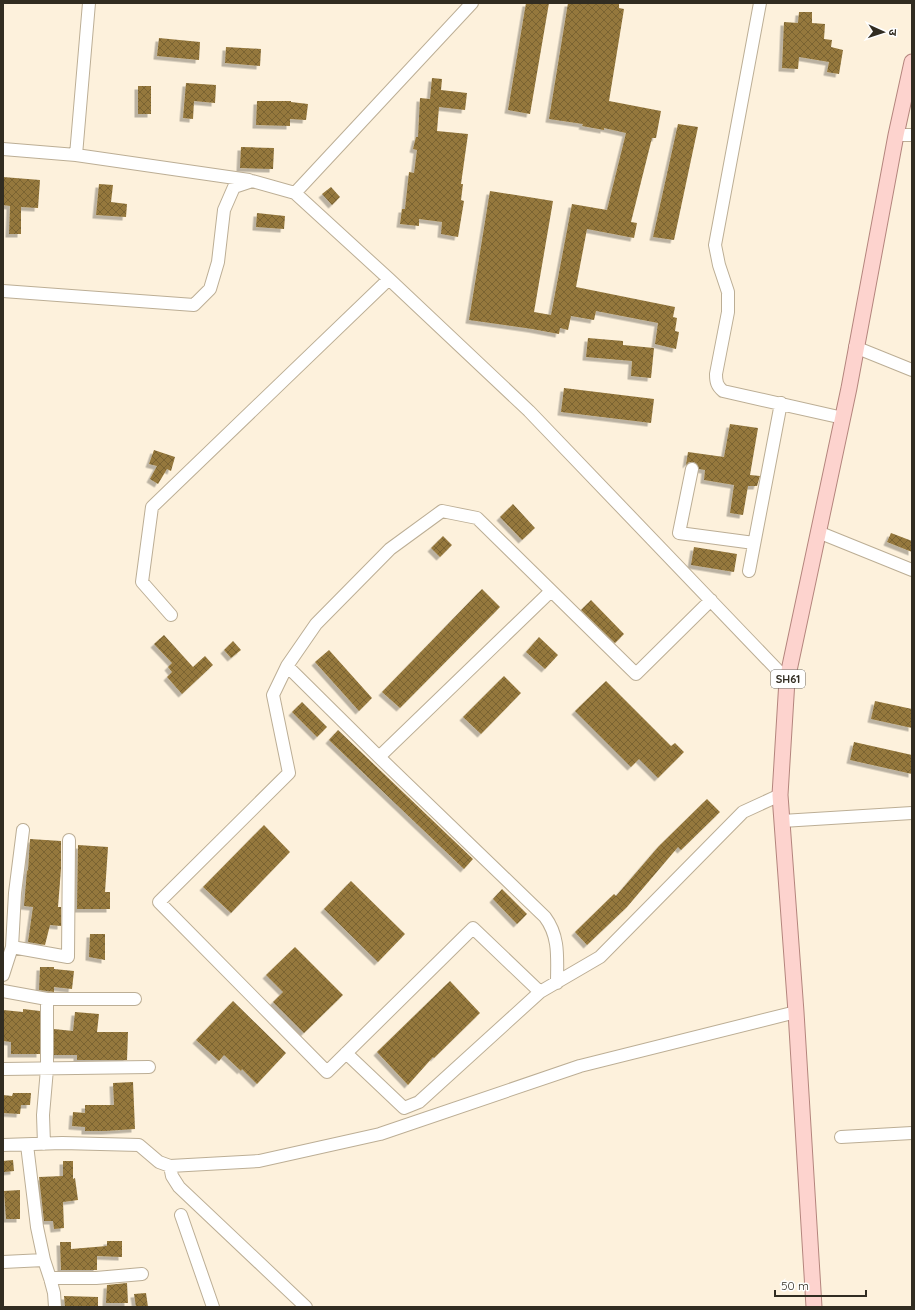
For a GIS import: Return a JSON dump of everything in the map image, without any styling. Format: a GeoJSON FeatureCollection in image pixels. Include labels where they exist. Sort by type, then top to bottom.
{"type":"FeatureCollection","features":[{"type":"Feature","properties":{"kind":"main road","name":"SH61"},"geometry":{"type":"LineString","coordinates":[[814,1307],[796,1012],[780,795],[787,680],[843,418],[855,347],[896,135],[912,62]]}},
{"type":"Feature","properties":{"kind":"street"},"geometry":{"type":"LineString","coordinates":[[76,155],[89,3]]}},
{"type":"Feature","properties":{"kind":"street"},"geometry":{"type":"LineString","coordinates":[[294,193],[472,3]]}},
{"type":"Feature","properties":{"kind":"street"},"geometry":{"type":"LineString","coordinates":[[760,3],[715,245],[719,265],[728,292],[728,312],[716,374],[716,382],[724,391],[843,418]]}},
{"type":"Feature","properties":{"kind":"street"},"geometry":{"type":"LineString","coordinates":[[896,135],[912,135]]}},
{"type":"Feature","properties":{"kind":"street"},"geometry":{"type":"LineString","coordinates":[[3,149],[76,155],[252,181],[294,193],[389,279],[529,411],[787,680]]}},
{"type":"Feature","properties":{"kind":"street"},"geometry":{"type":"LineString","coordinates":[[3,291],[194,305],[210,289],[218,262],[224,210],[234,187],[252,181]]}},
{"type":"Feature","properties":{"kind":"street"},"geometry":{"type":"LineString","coordinates":[[171,615],[142,582],[152,507],[389,279]]}},
{"type":"Feature","properties":{"kind":"street"},"geometry":{"type":"LineString","coordinates":[[855,347],[912,370]]}},
{"type":"Feature","properties":{"kind":"street"},"geometry":{"type":"LineString","coordinates":[[749,571],[781,403]]}},
{"type":"Feature","properties":{"kind":"street"},"geometry":{"type":"LineString","coordinates":[[692,469],[679,533],[754,543]]}},
{"type":"Feature","properties":{"kind":"street"},"geometry":{"type":"LineString","coordinates":[[540,992],[473,928],[327,1072],[159,902],[289,773],[273,695],[287,666],[316,624],[390,548],[442,511],[476,518],[636,674],[711,600]]}},
{"type":"Feature","properties":{"kind":"street"},"geometry":{"type":"LineString","coordinates":[[818,532],[912,570]]}},
{"type":"Feature","properties":{"kind":"street"},"geometry":{"type":"LineString","coordinates":[[379,757],[551,590]]}},
{"type":"Feature","properties":{"kind":"street"},"geometry":{"type":"LineString","coordinates":[[287,666],[545,917],[555,933],[557,943],[557,983]]}},
{"type":"Feature","properties":{"kind":"street"},"geometry":{"type":"LineString","coordinates":[[346,1053],[404,1108],[419,1102],[540,992],[600,957],[743,812],[780,795]]}},
{"type":"Feature","properties":{"kind":"street"},"geometry":{"type":"LineString","coordinates":[[782,821],[912,813]]}},
{"type":"Feature","properties":{"kind":"street"},"geometry":{"type":"LineString","coordinates":[[3,975],[12,947],[15,893],[23,830]]}},
{"type":"Feature","properties":{"kind":"street"},"geometry":{"type":"LineString","coordinates":[[12,947],[68,957],[69,840]]}},
{"type":"Feature","properties":{"kind":"street"},"geometry":{"type":"LineString","coordinates":[[3,991],[47,999],[135,998]]}},
{"type":"Feature","properties":{"kind":"street"},"geometry":{"type":"LineString","coordinates":[[44,1144],[43,1115],[47,1070],[47,999]]}},
{"type":"Feature","properties":{"kind":"street"},"geometry":{"type":"LineString","coordinates":[[3,1145],[62,1143],[139,1145],[159,1162],[170,1166],[260,1161],[380,1134],[580,1066],[796,1012]]}},
{"type":"Feature","properties":{"kind":"street"},"geometry":{"type":"LineString","coordinates":[[3,1069],[47,1070],[149,1067]]}},
{"type":"Feature","properties":{"kind":"street"},"geometry":{"type":"LineString","coordinates":[[841,1137],[912,1133]]}},
{"type":"Feature","properties":{"kind":"street"},"geometry":{"type":"LineString","coordinates":[[27,1145],[37,1227],[44,1260],[54,1293],[55,1307]]}},
{"type":"Feature","properties":{"kind":"street"},"geometry":{"type":"LineString","coordinates":[[170,1166],[172,1176],[179,1187],[306,1307]]}},
{"type":"Feature","properties":{"kind":"street"},"geometry":{"type":"LineString","coordinates":[[182,1215],[213,1307]]}},
{"type":"Feature","properties":{"kind":"street"},"geometry":{"type":"LineString","coordinates":[[3,1262],[44,1260]]}},
{"type":"Feature","properties":{"kind":"street"},"geometry":{"type":"LineString","coordinates":[[50,1278],[96,1278],[142,1274]]}},
{"type":"Feature","properties":{"kind":"building"},"geometry":{"type":"Polygon","coordinates":[[[526,3],[549,3],[530,114],[508,110],[526,3]]]}},
{"type":"Feature","properties":{"kind":"building"},"geometry":{"type":"Polygon","coordinates":[[[568,3],[619,3],[619,8],[624,9],[609,101],[661,111],[656,138],[652,138],[631,222],[637,223],[634,238],[587,229],[576,287],[675,307],[673,317],[677,318],[675,331],[679,332],[676,349],[655,344],[658,323],[596,311],[594,320],[571,316],[568,330],[560,328],[559,334],[469,320],[490,191],[553,201],[534,312],[551,315],[572,204],[607,210],[626,133],[549,119],[568,3]]]}},
{"type":"Feature","properties":{"kind":"building"},"geometry":{"type":"Polygon","coordinates":[[[799,12],[812,12],[812,23],[825,24],[824,39],[832,40],[831,47],[843,50],[839,74],[827,72],[829,62],[799,57],[798,69],[782,68],[784,22],[798,23],[799,12]]]}},
{"type":"Feature","properties":{"kind":"building"},"geometry":{"type":"Polygon","coordinates":[[[159,38],[200,42],[199,60],[157,56],[159,38]]]}},
{"type":"Feature","properties":{"kind":"building"},"geometry":{"type":"Polygon","coordinates":[[[226,47],[261,49],[260,66],[225,63],[226,47]]]}},
{"type":"Feature","properties":{"kind":"building"},"geometry":{"type":"Polygon","coordinates":[[[432,78],[442,79],[441,90],[467,93],[465,110],[439,107],[437,131],[468,134],[461,184],[463,184],[461,200],[464,201],[458,237],[441,234],[442,222],[419,219],[419,226],[400,224],[402,209],[405,209],[409,172],[414,173],[417,150],[413,149],[416,137],[418,137],[420,98],[430,99],[432,78]]]}},
{"type":"Feature","properties":{"kind":"building"},"geometry":{"type":"Polygon","coordinates":[[[186,83],[216,85],[215,103],[194,101],[193,119],[183,118],[186,83]]]}},
{"type":"Feature","properties":{"kind":"building"},"geometry":{"type":"Polygon","coordinates":[[[138,86],[151,86],[151,114],[138,114],[138,86]]]}},
{"type":"Feature","properties":{"kind":"building"},"geometry":{"type":"Polygon","coordinates":[[[257,101],[291,101],[308,104],[306,120],[290,119],[290,126],[256,125],[257,101]]]}},
{"type":"Feature","properties":{"kind":"building"},"geometry":{"type":"Polygon","coordinates":[[[678,124],[698,127],[674,240],[653,237],[678,124]]]}},
{"type":"Feature","properties":{"kind":"building"},"geometry":{"type":"Polygon","coordinates":[[[241,147],[274,148],[273,169],[240,168],[241,147]]]}},
{"type":"Feature","properties":{"kind":"building"},"geometry":{"type":"Polygon","coordinates":[[[3,177],[40,180],[38,208],[21,207],[21,234],[9,234],[10,206],[3,205],[3,177]]]}},
{"type":"Feature","properties":{"kind":"building"},"geometry":{"type":"Polygon","coordinates":[[[99,184],[113,185],[111,202],[127,204],[126,217],[96,215],[99,184]]]}},
{"type":"Feature","properties":{"kind":"building"},"geometry":{"type":"Polygon","coordinates":[[[331,187],[340,197],[332,205],[322,194],[331,187]]]}},
{"type":"Feature","properties":{"kind":"building"},"geometry":{"type":"Polygon","coordinates":[[[257,213],[285,216],[284,229],[256,227],[257,213]]]}},
{"type":"Feature","properties":{"kind":"building"},"geometry":{"type":"Polygon","coordinates":[[[588,338],[623,341],[623,345],[654,348],[651,378],[631,376],[632,361],[586,357],[588,338]]]}},
{"type":"Feature","properties":{"kind":"building"},"geometry":{"type":"Polygon","coordinates":[[[564,388],[654,399],[651,423],[561,412],[564,388]]]}},
{"type":"Feature","properties":{"kind":"building"},"geometry":{"type":"Polygon","coordinates":[[[730,424],[758,428],[750,475],[760,476],[757,486],[748,486],[743,515],[730,513],[734,485],[704,480],[705,470],[699,469],[697,464],[694,462],[689,462],[686,465],[688,452],[724,457],[730,424]]]}},
{"type":"Feature","properties":{"kind":"building"},"geometry":{"type":"Polygon","coordinates":[[[154,450],[175,457],[171,471],[167,469],[158,484],[150,479],[157,466],[149,464],[154,450]]]}},
{"type":"Feature","properties":{"kind":"building"},"geometry":{"type":"Polygon","coordinates":[[[513,504],[535,528],[522,540],[500,517],[513,504]]]}},
{"type":"Feature","properties":{"kind":"building"},"geometry":{"type":"Polygon","coordinates":[[[891,533],[912,541],[912,552],[887,542],[891,533]]]}},
{"type":"Feature","properties":{"kind":"building"},"geometry":{"type":"Polygon","coordinates":[[[443,536],[452,545],[440,557],[431,548],[443,536]]]}},
{"type":"Feature","properties":{"kind":"building"},"geometry":{"type":"Polygon","coordinates":[[[694,547],[737,554],[734,572],[691,565],[694,547]]]}},
{"type":"Feature","properties":{"kind":"building"},"geometry":{"type":"Polygon","coordinates":[[[482,589],[500,607],[400,708],[382,692],[482,589]]]}},
{"type":"Feature","properties":{"kind":"building"},"geometry":{"type":"Polygon","coordinates":[[[591,600],[624,634],[615,643],[581,610],[591,600]]]}},
{"type":"Feature","properties":{"kind":"building"},"geometry":{"type":"Polygon","coordinates":[[[164,635],[193,667],[205,656],[213,665],[182,694],[167,677],[172,672],[168,667],[172,663],[154,644],[164,635]]]}},
{"type":"Feature","properties":{"kind":"building"},"geometry":{"type":"Polygon","coordinates":[[[539,637],[558,655],[545,669],[526,652],[539,637]]]}},
{"type":"Feature","properties":{"kind":"building"},"geometry":{"type":"Polygon","coordinates":[[[233,641],[241,650],[231,658],[224,650],[233,641]]]}},
{"type":"Feature","properties":{"kind":"building"},"geometry":{"type":"Polygon","coordinates":[[[329,650],[372,698],[359,711],[315,662],[329,650]]]}},
{"type":"Feature","properties":{"kind":"building"},"geometry":{"type":"Polygon","coordinates":[[[504,676],[521,693],[481,734],[463,717],[504,676]]]}},
{"type":"Feature","properties":{"kind":"building"},"geometry":{"type":"Polygon","coordinates":[[[606,681],[671,746],[675,743],[684,752],[658,778],[639,759],[631,767],[575,711],[606,681]]]}},
{"type":"Feature","properties":{"kind":"building"},"geometry":{"type":"Polygon","coordinates":[[[875,701],[912,709],[912,728],[871,719],[875,701]]]}},
{"type":"Feature","properties":{"kind":"building"},"geometry":{"type":"Polygon","coordinates":[[[302,702],[327,727],[317,737],[292,712],[302,702]]]}},
{"type":"Feature","properties":{"kind":"building"},"geometry":{"type":"Polygon","coordinates":[[[338,730],[473,859],[464,869],[329,740],[338,730]]]}},
{"type":"Feature","properties":{"kind":"building"},"geometry":{"type":"Polygon","coordinates":[[[854,742],[912,755],[912,774],[850,760],[854,742]]]}},
{"type":"Feature","properties":{"kind":"building"},"geometry":{"type":"Polygon","coordinates":[[[707,799],[720,812],[681,850],[678,847],[627,907],[587,945],[575,932],[614,894],[616,896],[659,846],[707,799]]]}},
{"type":"Feature","properties":{"kind":"building"},"geometry":{"type":"Polygon","coordinates":[[[264,825],[290,852],[231,913],[203,887],[264,825]]]}},
{"type":"Feature","properties":{"kind":"building"},"geometry":{"type":"Polygon","coordinates":[[[30,839],[61,841],[61,869],[58,907],[61,907],[61,926],[50,925],[45,945],[28,942],[33,907],[24,906],[30,839]]]}},
{"type":"Feature","properties":{"kind":"building"},"geometry":{"type":"Polygon","coordinates":[[[78,845],[108,847],[105,892],[110,892],[110,909],[77,909],[78,845]]]}},
{"type":"Feature","properties":{"kind":"building"},"geometry":{"type":"Polygon","coordinates":[[[351,881],[405,934],[378,962],[324,909],[351,881]]]}},
{"type":"Feature","properties":{"kind":"building"},"geometry":{"type":"Polygon","coordinates":[[[502,889],[527,914],[517,924],[493,899],[502,889]]]}},
{"type":"Feature","properties":{"kind":"building"},"geometry":{"type":"Polygon","coordinates":[[[90,934],[105,934],[105,960],[89,957],[90,934]]]}},
{"type":"Feature","properties":{"kind":"building"},"geometry":{"type":"Polygon","coordinates":[[[295,947],[343,995],[304,1033],[273,1002],[283,992],[266,975],[295,947]]]}},
{"type":"Feature","properties":{"kind":"building"},"geometry":{"type":"Polygon","coordinates":[[[40,967],[54,967],[54,969],[74,971],[72,989],[54,987],[54,992],[39,990],[40,967]]]}},
{"type":"Feature","properties":{"kind":"building"},"geometry":{"type":"Polygon","coordinates":[[[450,981],[480,1013],[434,1058],[433,1057],[408,1085],[377,1052],[450,981]]]}},
{"type":"Feature","properties":{"kind":"building"},"geometry":{"type":"Polygon","coordinates":[[[233,1001],[286,1053],[257,1084],[242,1069],[241,1071],[224,1055],[219,1061],[196,1040],[233,1001]]]}},
{"type":"Feature","properties":{"kind":"building"},"geometry":{"type":"Polygon","coordinates":[[[23,1009],[40,1011],[40,1054],[11,1054],[11,1042],[3,1041],[3,1010],[23,1012],[23,1009]]]}},
{"type":"Feature","properties":{"kind":"building"},"geometry":{"type":"Polygon","coordinates":[[[75,1012],[99,1014],[97,1032],[128,1032],[127,1060],[77,1060],[77,1055],[54,1055],[54,1029],[73,1031],[75,1012]]]}},
{"type":"Feature","properties":{"kind":"building"},"geometry":{"type":"Polygon","coordinates":[[[133,1082],[135,1129],[85,1131],[85,1127],[72,1126],[73,1112],[85,1113],[85,1105],[114,1105],[113,1083],[133,1082]]]}},
{"type":"Feature","properties":{"kind":"building"},"geometry":{"type":"Polygon","coordinates":[[[13,1093],[31,1093],[30,1105],[21,1105],[20,1114],[3,1113],[3,1095],[12,1096],[13,1093]]]}},
{"type":"Feature","properties":{"kind":"building"},"geometry":{"type":"Polygon","coordinates":[[[13,1160],[14,1171],[4,1172],[3,1161],[13,1160]]]}},
{"type":"Feature","properties":{"kind":"building"},"geometry":{"type":"Polygon","coordinates":[[[63,1161],[73,1161],[73,1179],[75,1178],[78,1200],[63,1202],[64,1228],[54,1229],[53,1221],[44,1221],[39,1177],[63,1176],[63,1161]]]}},
{"type":"Feature","properties":{"kind":"building"},"geometry":{"type":"Polygon","coordinates":[[[20,1190],[20,1219],[6,1219],[4,1191],[20,1190]]]}},
{"type":"Feature","properties":{"kind":"building"},"geometry":{"type":"Polygon","coordinates":[[[107,1241],[122,1241],[122,1257],[97,1256],[97,1270],[61,1270],[60,1242],[71,1242],[71,1249],[107,1246],[107,1241]]]}},
{"type":"Feature","properties":{"kind":"building"},"geometry":{"type":"Polygon","coordinates":[[[127,1283],[128,1303],[106,1303],[107,1285],[127,1283]]]}},
{"type":"Feature","properties":{"kind":"building"},"geometry":{"type":"Polygon","coordinates":[[[146,1293],[148,1307],[136,1307],[134,1294],[146,1293]]]}},
{"type":"Feature","properties":{"kind":"building"},"geometry":{"type":"Polygon","coordinates":[[[64,1296],[98,1297],[98,1307],[65,1307],[64,1296]]]}}]}
